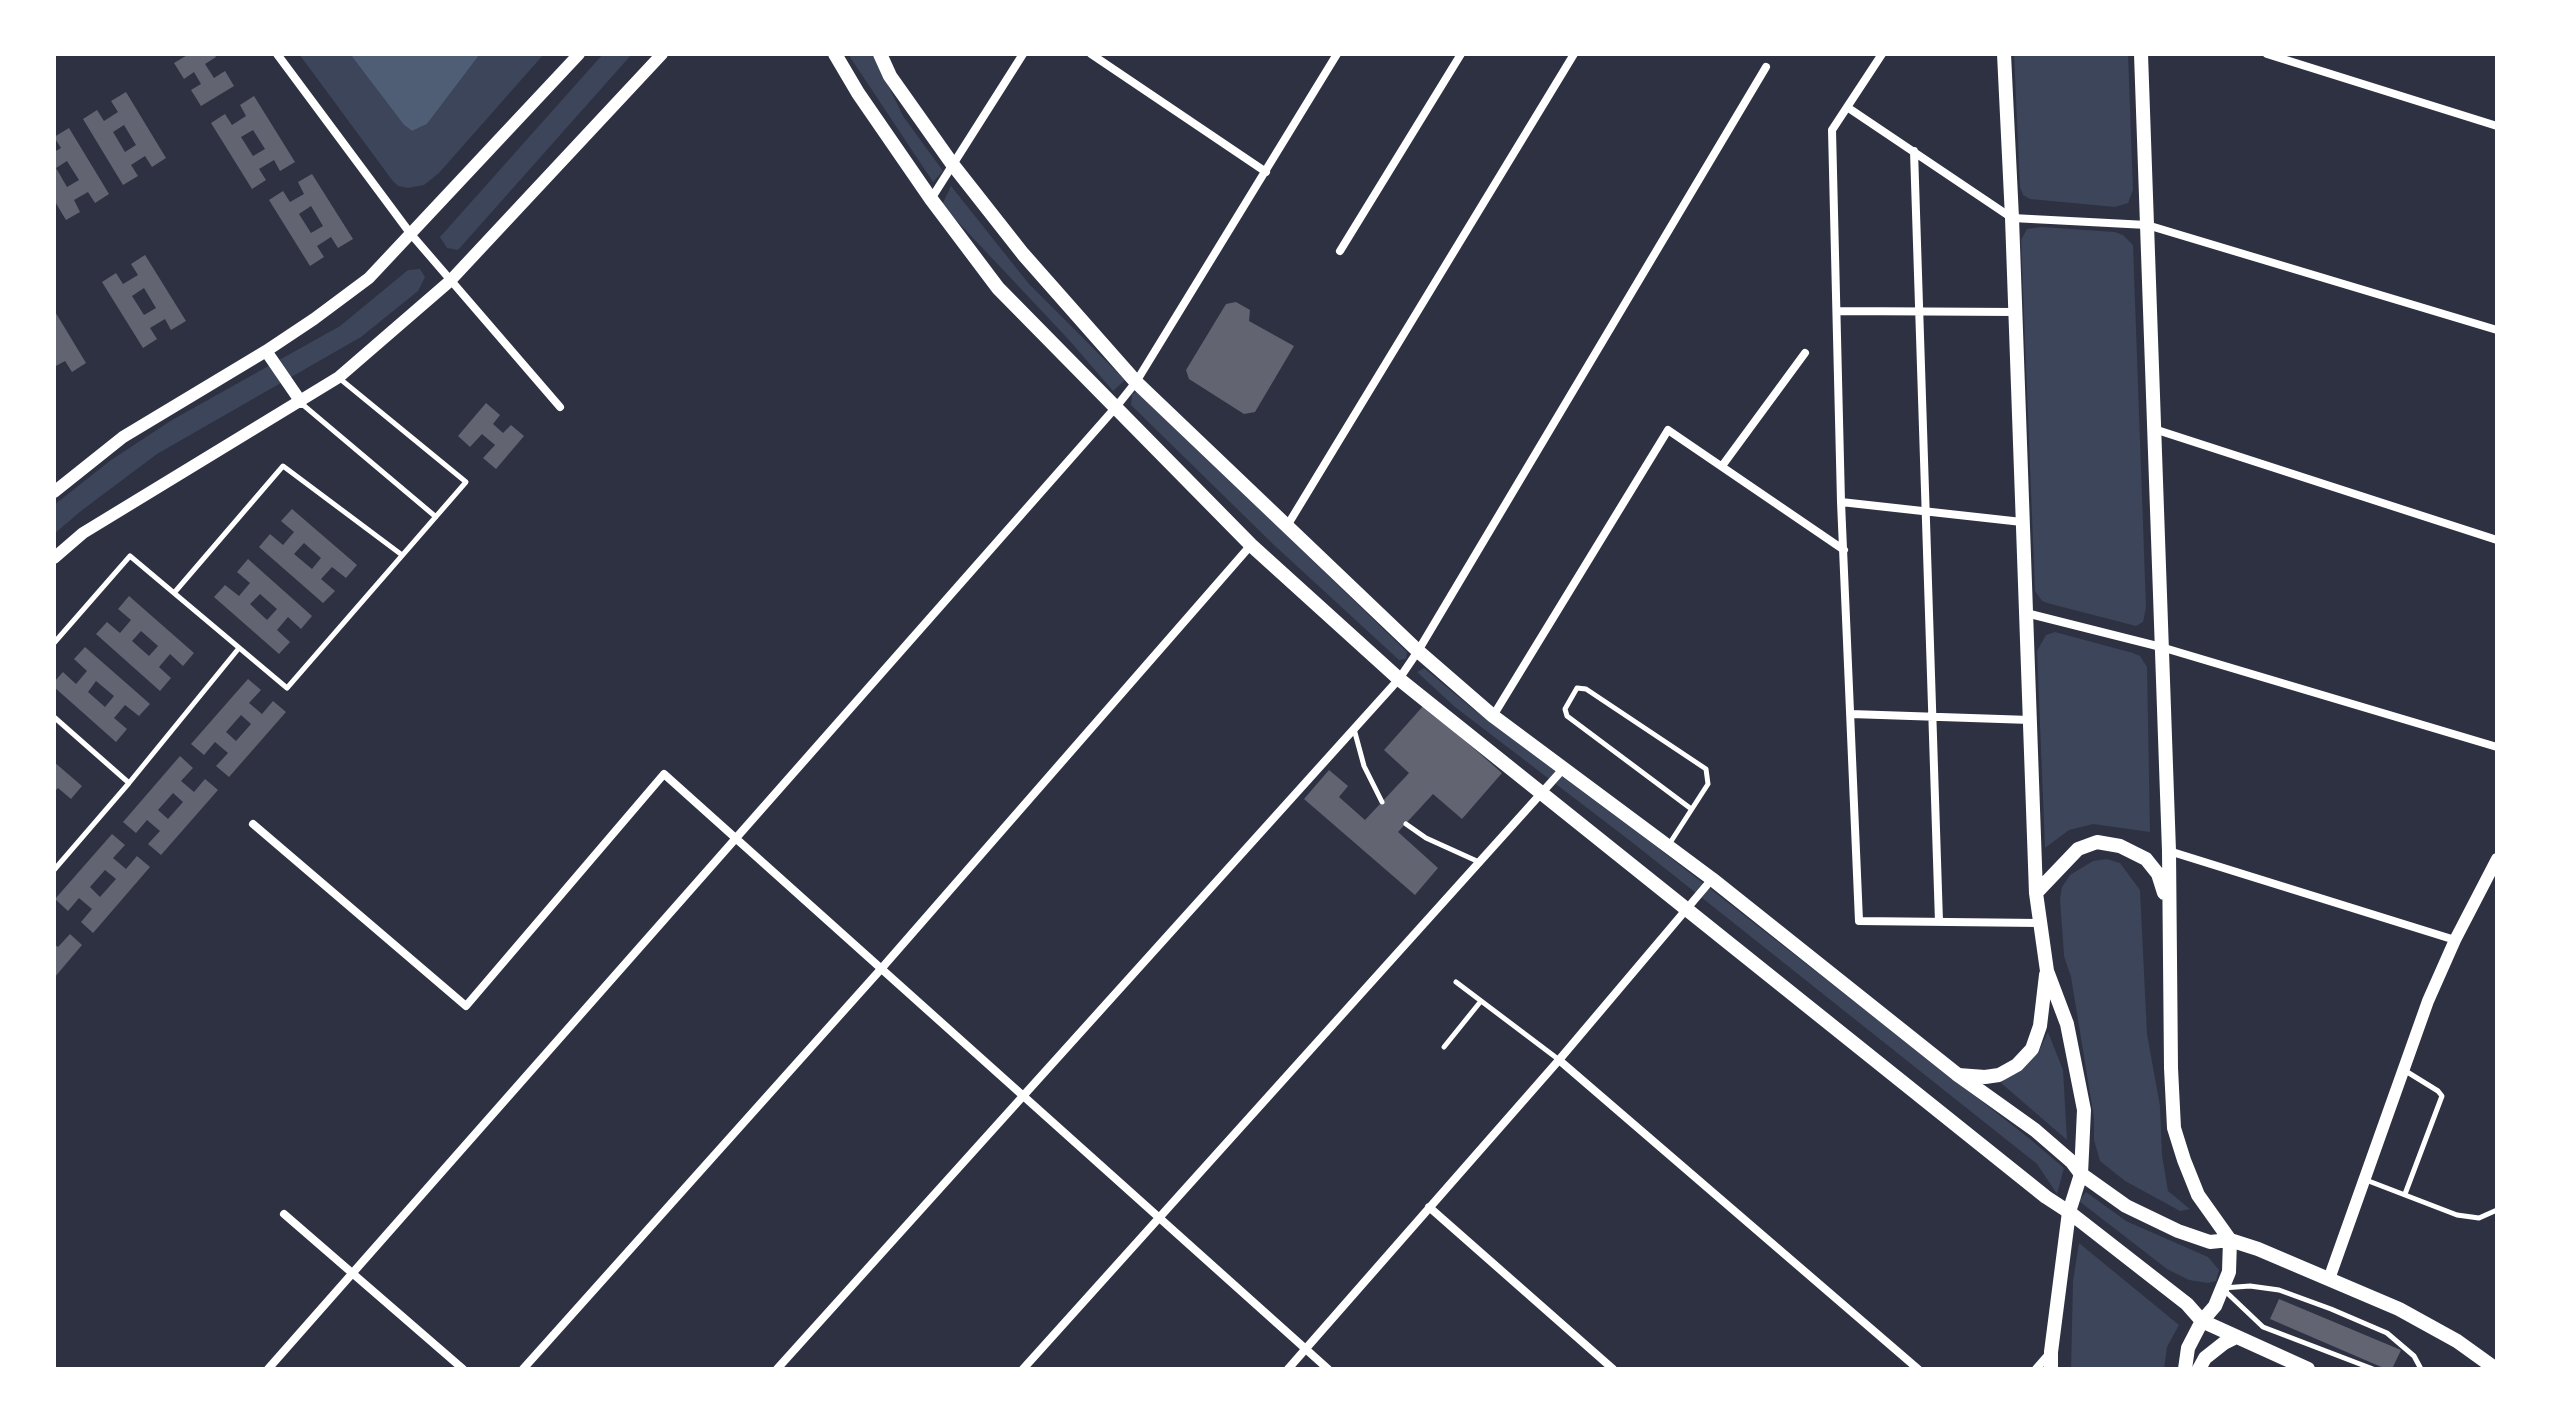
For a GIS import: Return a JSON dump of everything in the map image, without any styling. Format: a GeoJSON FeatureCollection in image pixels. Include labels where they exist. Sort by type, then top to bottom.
{"type":"FeatureCollection","features":[{"type":"Feature","properties":{"kind":"main road"},"geometry":{"type":"LineString","coordinates":[[835,54],[931,199],[998,288],[1251,545],[1399,679],[2046,1197],[2179,1297],[2202,1321],[2308,1369]]}},
{"type":"Feature","properties":{"kind":"main road"},"geometry":{"type":"LineString","coordinates":[[880,54],[890,76],[953,165],[1023,254],[1136,382],[1418,651],[1493,716],[1712,879],[1958,1075],[2035,1130],[2081,1174],[2126,1206],[2178,1231],[2210,1242],[2230,1240],[2399,1309],[2457,1341],[2496,1369]]}},
{"type":"Feature","properties":{"kind":"main road"},"geometry":{"type":"LineString","coordinates":[[2004,54],[2036,893],[2047,971],[2067,1024],[2084,1110],[2081,1174],[2069,1212],[2051,1369]]}},
{"type":"Feature","properties":{"kind":"main road"},"geometry":{"type":"LineString","coordinates":[[2141,54],[2169,851],[2174,1128],[2198,1195],[2230,1240],[2229,1272],[2215,1306],[2202,1321],[2188,1348],[2185,1369]]}},
{"type":"Feature","properties":{"kind":"main road"},"geometry":{"type":"LineString","coordinates":[[2036,893],[2078,849],[2097,842],[2120,846],[2146,859],[2158,874],[2168,904]]}},
{"type":"Feature","properties":{"kind":"main road"},"geometry":{"type":"LineString","coordinates":[[1958,1075],[1999,1075],[2017,1065],[2032,1049],[2040,1026],[2047,971]]}},
{"type":"Feature","properties":{"kind":"main road"},"geometry":{"type":"LineString","coordinates":[[2199,1369],[2205,1358],[2236,1337]]}},
{"type":"Feature","properties":{"kind":"street"},"geometry":{"type":"LineString","coordinates":[[277,54],[410,233],[560,407]]}},
{"type":"Feature","properties":{"kind":"street"},"geometry":{"type":"LineString","coordinates":[[54,492],[123,437],[266,351],[369,278],[579,54]]}},
{"type":"Feature","properties":{"kind":"street"},"geometry":{"type":"LineString","coordinates":[[54,558],[83,533],[339,377],[450,281],[662,54]]}},
{"type":"Feature","properties":{"kind":"street"},"geometry":{"type":"LineString","coordinates":[[931,199],[1023,54]]}},
{"type":"Feature","properties":{"kind":"street"},"geometry":{"type":"LineString","coordinates":[[1091,54],[1266,172]]}},
{"type":"Feature","properties":{"kind":"street"},"geometry":{"type":"LineString","coordinates":[[268,1369],[1116,407],[1136,382],[1337,54]]}},
{"type":"Feature","properties":{"kind":"street"},"geometry":{"type":"LineString","coordinates":[[1340,251],[1461,54]]}},
{"type":"Feature","properties":{"kind":"street"},"geometry":{"type":"LineString","coordinates":[[1287,526],[1574,54]]}},
{"type":"Feature","properties":{"kind":"street"},"geometry":{"type":"LineString","coordinates":[[1882,54],[1832,130],[1841,502],[1859,921],[2039,923]]}},
{"type":"Feature","properties":{"kind":"street"},"geometry":{"type":"LineString","coordinates":[[2267,54],[2497,126]]}},
{"type":"Feature","properties":{"kind":"street"},"geometry":{"type":"LineString","coordinates":[[777,1369],[1399,679],[1766,67]]}},
{"type":"Feature","properties":{"kind":"street"},"geometry":{"type":"LineString","coordinates":[[1847,107],[2012,218],[2147,225],[2497,330]]}},
{"type":"Feature","properties":{"kind":"street"},"geometry":{"type":"LineString","coordinates":[[1914,151],[1939,922]]}},
{"type":"Feature","properties":{"kind":"street"},"geometry":{"type":"LineString","coordinates":[[1838,311],[2016,312]]}},
{"type":"Feature","properties":{"kind":"street"},"geometry":{"type":"LineString","coordinates":[[266,351],[301,402]]}},
{"type":"Feature","properties":{"kind":"street"},"geometry":{"type":"LineString","coordinates":[[1722,466],[1805,353]]}},
{"type":"Feature","properties":{"kind":"street"},"geometry":{"type":"LineString","coordinates":[[2154,429],[2497,540]]}},
{"type":"Feature","properties":{"kind":"street"},"geometry":{"type":"LineString","coordinates":[[1493,716],[1668,430],[1844,550]]}},
{"type":"Feature","properties":{"kind":"street"},"geometry":{"type":"LineString","coordinates":[[1841,502],[2022,522]]}},
{"type":"Feature","properties":{"kind":"street"},"geometry":{"type":"LineString","coordinates":[[523,1369],[881,969],[1251,545]]}},
{"type":"Feature","properties":{"kind":"street"},"geometry":{"type":"LineString","coordinates":[[2026,613],[2161,647],[2497,747]]}},
{"type":"Feature","properties":{"kind":"street"},"geometry":{"type":"LineString","coordinates":[[1851,714],[2030,720]]}},
{"type":"Feature","properties":{"kind":"street"},"geometry":{"type":"LineString","coordinates":[[1023,1369],[1564,768]]}},
{"type":"Feature","properties":{"kind":"street"},"geometry":{"type":"LineString","coordinates":[[253,824],[466,1006],[664,774],[1328,1369]]}},
{"type":"Feature","properties":{"kind":"street"},"geometry":{"type":"LineString","coordinates":[[2169,851],[2455,940]]}},
{"type":"Feature","properties":{"kind":"street"},"geometry":{"type":"LineString","coordinates":[[2329,1279],[2428,1001],[2497,859]]}},
{"type":"Feature","properties":{"kind":"street"},"geometry":{"type":"LineString","coordinates":[[1288,1369],[1559,1060],[1712,879]]}},
{"type":"Feature","properties":{"kind":"street"},"geometry":{"type":"LineString","coordinates":[[1559,1060],[1918,1369]]}},
{"type":"Feature","properties":{"kind":"street"},"geometry":{"type":"LineString","coordinates":[[1429,1207],[1613,1369]]}},
{"type":"Feature","properties":{"kind":"street"},"geometry":{"type":"LineString","coordinates":[[284,1214],[463,1369]]}},
{"type":"Feature","properties":{"kind":"street"},"geometry":{"type":"LineString","coordinates":[[2036,1369],[2051,1352]]}},
{"type":"Feature","properties":{"kind":"lane"},"geometry":{"type":"LineString","coordinates":[[54,643],[130,556],[287,688],[466,482],[339,377]]}},
{"type":"Feature","properties":{"kind":"lane"},"geometry":{"type":"LineString","coordinates":[[301,402],[436,517]]}},
{"type":"Feature","properties":{"kind":"lane"},"geometry":{"type":"LineString","coordinates":[[174,593],[283,466],[402,555]]}},
{"type":"Feature","properties":{"kind":"lane"},"geometry":{"type":"LineString","coordinates":[[54,870],[239,648]]}},
{"type":"Feature","properties":{"kind":"lane"},"geometry":{"type":"LineString","coordinates":[[1667,846],[1708,784],[1706,769],[1586,689],[1577,688],[1565,709],[1567,716],[1690,808]]}},
{"type":"Feature","properties":{"kind":"lane"},"geometry":{"type":"LineString","coordinates":[[54,717],[129,783]]}},
{"type":"Feature","properties":{"kind":"lane"},"geometry":{"type":"LineString","coordinates":[[1354,729],[1364,766],[1382,802]]}},
{"type":"Feature","properties":{"kind":"lane"},"geometry":{"type":"LineString","coordinates":[[1406,824],[1426,838],[1480,862]]}},
{"type":"Feature","properties":{"kind":"lane"},"geometry":{"type":"LineString","coordinates":[[1456,982],[1559,1060]]}},
{"type":"Feature","properties":{"kind":"lane"},"geometry":{"type":"LineString","coordinates":[[1444,1047],[1481,1001]]}},
{"type":"Feature","properties":{"kind":"lane"},"geometry":{"type":"LineString","coordinates":[[2403,1069],[2442,1096],[2405,1194]]}},
{"type":"Feature","properties":{"kind":"lane"},"geometry":{"type":"LineString","coordinates":[[2365,1179],[2457,1215],[2479,1218],[2497,1210]]}},
{"type":"Feature","properties":{"kind":"lane"},"geometry":{"type":"LineString","coordinates":[[2222,1289],[2250,1286],[2279,1290],[2331,1309],[2387,1333],[2414,1356],[2421,1369]]}},
{"type":"Feature","properties":{"kind":"lane"},"geometry":{"type":"LineString","coordinates":[[2222,1289],[2263,1327],[2373,1369]]}},
{"type":"Feature","properties":{"kind":"shaded area"},"geometry":{"type":"Polygon","coordinates":[[[299,54],[350,54],[404,125],[412,131],[427,124],[480,54],[544,54],[439,173],[424,185],[408,188],[398,186],[392,180],[299,54]]]}},
{"type":"Feature","properties":{"kind":"shaded area"},"geometry":{"type":"Polygon","coordinates":[[[350,54],[480,54],[427,124],[412,131],[404,125],[350,54]]]}},
{"type":"Feature","properties":{"kind":"shaded area"},"geometry":{"type":"Polygon","coordinates":[[[603,54],[632,54],[458,250],[447,248],[440,237],[603,54]]]}},
{"type":"Feature","properties":{"kind":"shaded area"},"geometry":{"type":"Polygon","coordinates":[[[848,54],[873,54],[903,116],[943,171],[933,182],[848,54]]]}},
{"type":"Feature","properties":{"kind":"shaded area"},"geometry":{"type":"Polygon","coordinates":[[[2014,54],[2128,54],[2133,190],[2128,203],[2115,207],[2030,199],[2023,195],[2020,187],[2014,54]]]}},
{"type":"Feature","properties":{"kind":"shaded area"},"geometry":{"type":"Polygon","coordinates":[[[951,186],[1029,284],[1125,380],[1113,391],[942,205],[951,186]]]}},
{"type":"Feature","properties":{"kind":"shaded area"},"geometry":{"type":"Polygon","coordinates":[[[2041,227],[2115,232],[2133,245],[2146,608],[2143,622],[2136,626],[2047,603],[2035,591],[2021,240],[2027,229],[2041,227]]]}},
{"type":"Feature","properties":{"kind":"shaded area"},"geometry":{"type":"Polygon","coordinates":[[[420,269],[425,277],[418,291],[361,337],[157,454],[54,534],[54,505],[111,460],[172,420],[340,326],[408,270],[420,269]]]}},
{"type":"Feature","properties":{"kind":"shaded area"},"geometry":{"type":"Polygon","coordinates":[[[1138,391],[1407,652],[1406,659],[1399,660],[1274,545],[1131,405],[1132,394],[1138,391]]]}},
{"type":"Feature","properties":{"kind":"shaded area"},"geometry":{"type":"Polygon","coordinates":[[[2055,632],[2133,653],[2140,656],[2147,667],[2150,832],[2093,824],[2069,830],[2045,848],[2037,651],[2046,635],[2055,632]]]}},
{"type":"Feature","properties":{"kind":"shaded area"},"geometry":{"type":"Polygon","coordinates":[[[1424,668],[2030,1139],[2064,1168],[2057,1194],[2037,1164],[1633,843],[1455,707],[1417,672],[1424,668]]]}},
{"type":"Feature","properties":{"kind":"shaded area"},"geometry":{"type":"Polygon","coordinates":[[[2107,859],[2120,863],[2140,890],[2147,1034],[2160,1106],[2162,1155],[2168,1191],[2190,1209],[2180,1211],[2125,1181],[2100,1161],[2094,1140],[2094,1118],[2071,977],[2064,956],[2060,899],[2062,887],[2070,875],[2093,861],[2107,859]]]}},
{"type":"Feature","properties":{"kind":"shaded area"},"geometry":{"type":"Polygon","coordinates":[[[2048,1032],[2063,1070],[2067,1140],[2001,1083],[2038,1053],[2048,1032]]]}},
{"type":"Feature","properties":{"kind":"shaded area"},"geometry":{"type":"Polygon","coordinates":[[[2086,1192],[2126,1221],[2208,1257],[2219,1270],[2216,1281],[2189,1280],[2167,1269],[2079,1201],[2086,1192]]]}},
{"type":"Feature","properties":{"kind":"shaded area"},"geometry":{"type":"Polygon","coordinates":[[[2079,1243],[2179,1325],[2167,1347],[2164,1369],[2071,1369],[2073,1281],[2079,1243]]]}},
{"type":"Feature","properties":{"kind":"building"},"geometry":{"type":"Polygon","coordinates":[[[189,54],[214,54],[216,57],[205,64],[214,78],[225,71],[234,86],[201,106],[191,90],[201,84],[194,72],[184,79],[174,63],[189,54]]]}},
{"type":"Feature","properties":{"kind":"building"},"geometry":{"type":"Polygon","coordinates":[[[126,92],[166,158],[152,167],[145,156],[131,165],[138,176],[123,185],[83,119],[97,110],[104,121],[118,112],[111,101],[126,92]],[[124,125],[113,132],[125,152],[136,145],[124,125]]]}},
{"type":"Feature","properties":{"kind":"building"},"geometry":{"type":"Polygon","coordinates":[[[254,96],[295,162],[280,171],[274,160],[259,169],[266,180],[252,189],[211,123],[225,114],[232,125],[246,116],[240,105],[254,96]],[[253,130],[241,137],[253,156],[265,149],[253,130]]]}},
{"type":"Feature","properties":{"kind":"building"},"geometry":{"type":"Polygon","coordinates":[[[69,128],[109,194],[95,203],[88,192],[74,200],[80,212],[66,220],[54,200],[54,152],[61,148],[54,137],[69,128]],[[67,161],[56,168],[67,187],[79,180],[67,161]]]}},
{"type":"Feature","properties":{"kind":"building"},"geometry":{"type":"Polygon","coordinates":[[[312,174],[353,239],[338,248],[331,237],[317,246],[324,257],[310,266],[269,200],[283,191],[290,202],[304,194],[298,182],[312,174]],[[311,206],[299,214],[311,233],[323,226],[311,206]]]}},
{"type":"Feature","properties":{"kind":"building"},"geometry":{"type":"Polygon","coordinates":[[[145,255],[186,321],[171,330],[165,319],[150,328],[157,339],[143,348],[102,282],[116,273],[123,284],[138,275],[131,264],[145,255]],[[144,288],[132,296],[144,315],[156,308],[144,288]]]}},
{"type":"Feature","properties":{"kind":"building"},"geometry":{"type":"Polygon","coordinates":[[[1236,302],[1250,310],[1249,321],[1294,346],[1255,412],[1244,414],[1189,379],[1186,370],[1226,304],[1236,302]]]}},
{"type":"Feature","properties":{"kind":"building"},"geometry":{"type":"Polygon","coordinates":[[[54,310],[86,363],[72,372],[65,361],[54,367],[54,310]]]}},
{"type":"Feature","properties":{"kind":"building"},"geometry":{"type":"Polygon","coordinates":[[[486,403],[500,415],[493,424],[503,433],[511,425],[524,436],[496,469],[483,458],[495,445],[482,434],[470,447],[458,436],[486,403]]]}},
{"type":"Feature","properties":{"kind":"building"},"geometry":{"type":"Polygon","coordinates":[[[292,509],[357,565],[346,578],[332,567],[321,579],[335,591],[323,603],[259,547],[270,534],[283,545],[294,532],[281,521],[292,509]],[[304,543],[294,554],[312,569],[321,558],[304,543]]]}},
{"type":"Feature","properties":{"kind":"building"},"geometry":{"type":"Polygon","coordinates":[[[248,559],[312,616],[301,629],[288,617],[277,630],[290,642],[279,654],[214,597],[225,585],[239,596],[250,583],[237,572],[248,559]],[[260,594],[250,604],[267,620],[277,609],[260,594]]]}},
{"type":"Feature","properties":{"kind":"building"},"geometry":{"type":"Polygon","coordinates":[[[129,596],[194,653],[183,666],[170,654],[159,667],[171,678],[160,691],[96,634],[107,622],[120,633],[131,620],[118,609],[129,596]],[[141,631],[132,641],[149,656],[158,646],[141,631]]]}},
{"type":"Feature","properties":{"kind":"building"},"geometry":{"type":"Polygon","coordinates":[[[85,647],[150,704],[139,716],[125,705],[114,718],[127,729],[116,742],[54,687],[54,682],[63,672],[76,684],[87,671],[74,659],[85,647]],[[96,681],[88,692],[105,707],[114,696],[96,681]]]}},
{"type":"Feature","properties":{"kind":"building"},"geometry":{"type":"Polygon","coordinates":[[[248,679],[261,690],[249,703],[262,714],[273,701],[286,712],[229,777],[216,766],[228,753],[215,742],[204,755],[191,744],[248,679]],[[241,715],[226,732],[236,741],[251,724],[241,715]]]}},
{"type":"Feature","properties":{"kind":"building"},"geometry":{"type":"Polygon","coordinates":[[[1424,705],[1502,773],[1462,819],[1433,794],[1398,832],[1438,868],[1415,895],[1304,799],[1329,770],[1348,786],[1339,797],[1365,820],[1409,773],[1384,750],[1424,705]]]}},
{"type":"Feature","properties":{"kind":"building"},"geometry":{"type":"Polygon","coordinates":[[[180,756],[193,768],[181,781],[194,792],[205,779],[218,790],[161,855],[148,844],[160,831],[147,820],[136,833],[123,822],[180,756]],[[173,793],[158,810],[168,819],[183,802],[173,793]]]}},
{"type":"Feature","properties":{"kind":"building"},"geometry":{"type":"Polygon","coordinates":[[[54,762],[82,786],[71,799],[58,788],[54,792],[54,762]]]}},
{"type":"Feature","properties":{"kind":"building"},"geometry":{"type":"Polygon","coordinates":[[[112,834],[125,845],[113,858],[126,869],[137,856],[150,867],[93,933],[81,922],[92,909],[79,898],[68,911],[55,899],[112,834]],[[105,870],[90,887],[100,897],[116,879],[105,870]]]}},
{"type":"Feature","properties":{"kind":"building"},"geometry":{"type":"Polygon","coordinates":[[[70,934],[82,945],[54,978],[54,944],[58,947],[70,934]]]}},
{"type":"Feature","properties":{"kind":"building"},"geometry":{"type":"Polygon","coordinates":[[[2279,1299],[2401,1350],[2392,1369],[2270,1319],[2279,1299]]]}}]}
